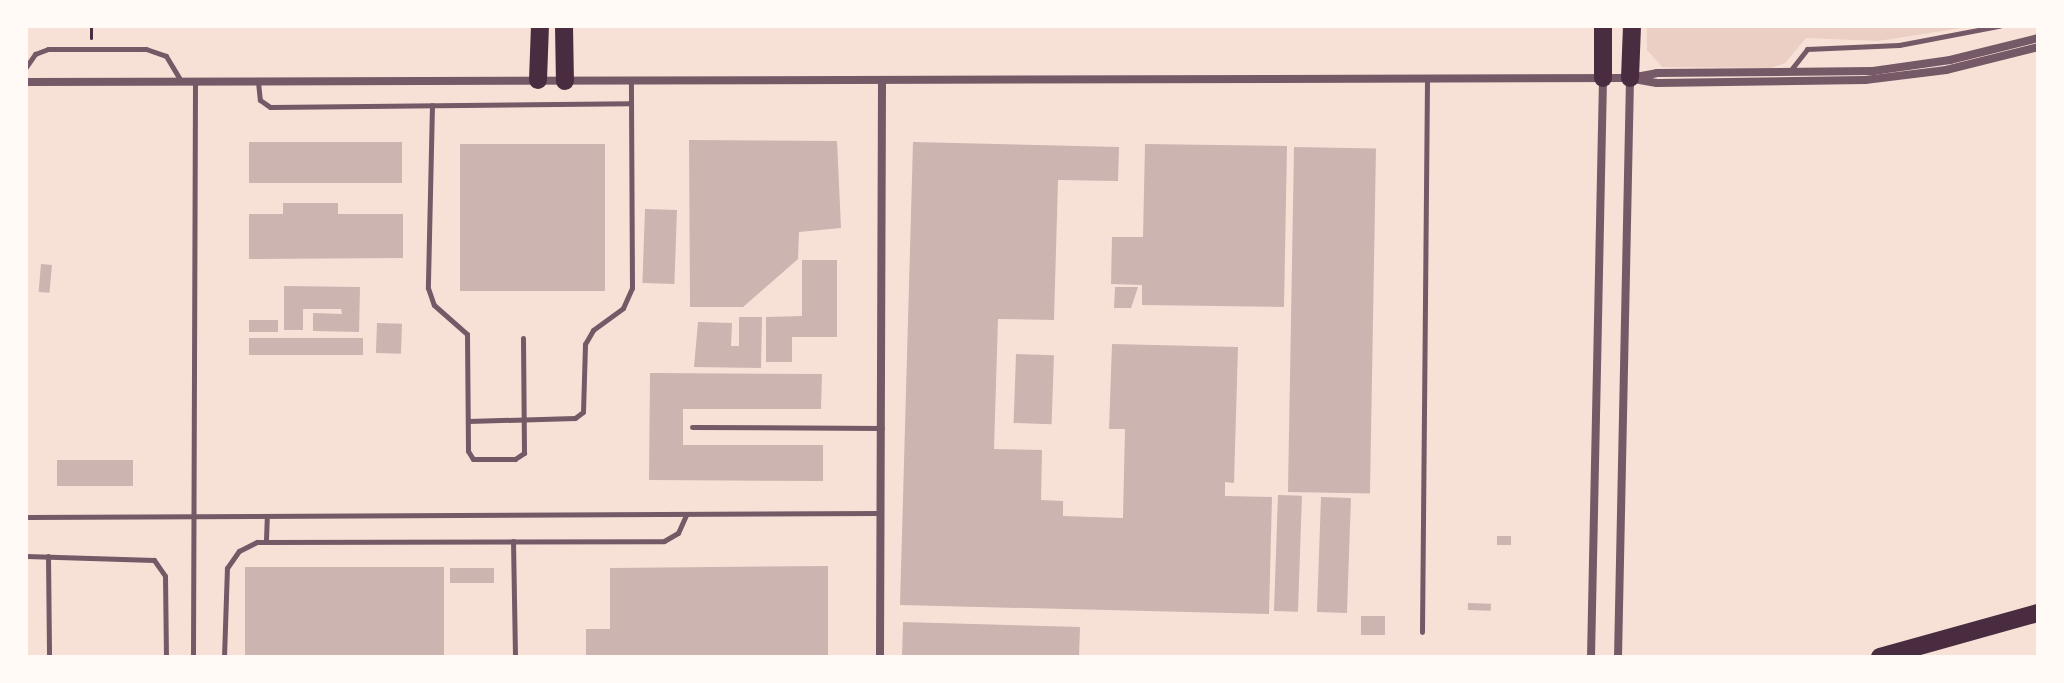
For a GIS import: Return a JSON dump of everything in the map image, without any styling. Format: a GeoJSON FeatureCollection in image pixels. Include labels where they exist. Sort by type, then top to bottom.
{"type":"FeatureCollection","features":[{"type":"Feature","properties":{"kind":"highway"},"geometry":{"type":"LineString","coordinates":[[538,80],[540,26]]}},
{"type":"Feature","properties":{"kind":"highway"},"geometry":{"type":"LineString","coordinates":[[564,26],[565,81]]}},
{"type":"Feature","properties":{"kind":"highway"},"geometry":{"type":"LineString","coordinates":[[1603,26],[1603,78]]}},
{"type":"Feature","properties":{"kind":"highway"},"geometry":{"type":"LineString","coordinates":[[1630,78],[1632,26]]}},
{"type":"Feature","properties":{"kind":"highway"},"geometry":{"type":"LineString","coordinates":[[1880,657],[2038,613]]}},
{"type":"Feature","properties":{"kind":"street"},"geometry":{"type":"LineString","coordinates":[[1630,78],[1657,73],[1789,74],[1912,66],[2038,38]]}},
{"type":"Feature","properties":{"kind":"street"},"geometry":{"type":"LineString","coordinates":[[26,82],[1630,78],[1657,83],[1865,80],[1946,70],[2038,47]]}},
{"type":"Feature","properties":{"kind":"street"},"geometry":{"type":"LineString","coordinates":[[1591,657],[1603,78]]}},
{"type":"Feature","properties":{"kind":"street"},"geometry":{"type":"LineString","coordinates":[[1618,657],[1630,78]]}},
{"type":"Feature","properties":{"kind":"street"},"geometry":{"type":"LineString","coordinates":[[880,657],[882,80]]}},
{"type":"Feature","properties":{"kind":"lane"},"geometry":{"type":"LineString","coordinates":[[1789,74],[1807,49],[1899,45],[1999,26]]}},
{"type":"Feature","properties":{"kind":"lane"},"geometry":{"type":"LineString","coordinates":[[26,67],[35,54],[48,49],[146,49],[166,56],[182,82]]}},
{"type":"Feature","properties":{"kind":"lane"},"geometry":{"type":"LineString","coordinates":[[1422,632],[1427,79]]}},
{"type":"Feature","properties":{"kind":"lane"},"geometry":{"type":"LineString","coordinates":[[468,421],[580,415],[585,344],[593,330],[629,299],[631,80]]}},
{"type":"Feature","properties":{"kind":"lane"},"geometry":{"type":"LineString","coordinates":[[258,81],[260,100],[270,107],[631,103]]}},
{"type":"Feature","properties":{"kind":"lane"},"geometry":{"type":"LineString","coordinates":[[193,657],[195,82]]}},
{"type":"Feature","properties":{"kind":"lane"},"geometry":{"type":"LineString","coordinates":[[432,105],[428,288],[434,305],[467,334],[468,451],[476,460],[522,456],[525,419],[523,338]]}},
{"type":"Feature","properties":{"kind":"lane"},"geometry":{"type":"LineString","coordinates":[[692,427],[882,428]]}},
{"type":"Feature","properties":{"kind":"lane"},"geometry":{"type":"LineString","coordinates":[[26,517],[882,513]]}},
{"type":"Feature","properties":{"kind":"lane"},"geometry":{"type":"LineString","coordinates":[[224,657],[227,568],[239,551],[266,540],[664,541],[678,533],[686,515]]}},
{"type":"Feature","properties":{"kind":"lane"},"geometry":{"type":"LineString","coordinates":[[266,540],[267,516]]}},
{"type":"Feature","properties":{"kind":"lane"},"geometry":{"type":"LineString","coordinates":[[513,541],[515,657]]}},
{"type":"Feature","properties":{"kind":"lane"},"geometry":{"type":"LineString","coordinates":[[26,556],[142,557],[160,564],[165,576],[166,657]]}},
{"type":"Feature","properties":{"kind":"lane"},"geometry":{"type":"LineString","coordinates":[[48,556],[49,657]]}},
{"type":"Feature","properties":{"kind":"shaded area"},"geometry":{"type":"Polygon","coordinates":[[[1647,26],[1974,26],[1878,41],[1806,38],[1785,63],[1772,68],[1662,67],[1647,50],[1647,26]]]}},
{"type":"Feature","properties":{"kind":"building"},"geometry":{"type":"Polygon","coordinates":[[[689,140],[837,141],[841,228],[799,232],[798,259],[743,307],[690,307],[689,140]]]}},
{"type":"Feature","properties":{"kind":"building"},"geometry":{"type":"Polygon","coordinates":[[[249,142],[402,142],[402,183],[249,183],[249,142]]]}},
{"type":"Feature","properties":{"kind":"building"},"geometry":{"type":"Polygon","coordinates":[[[913,142],[1119,147],[1118,181],[1058,180],[1054,320],[998,319],[994,449],[1042,450],[1041,500],[1063,501],[1063,516],[1123,518],[1125,429],[1109,429],[1112,344],[1238,347],[1234,483],[1225,482],[1225,496],[1272,497],[1269,614],[900,605],[913,142]]]}},
{"type":"Feature","properties":{"kind":"building"},"geometry":{"type":"Polygon","coordinates":[[[460,144],[605,144],[605,291],[460,291],[460,144]]]}},
{"type":"Feature","properties":{"kind":"building"},"geometry":{"type":"Polygon","coordinates":[[[1145,144],[1287,146],[1284,307],[1142,305],[1142,285],[1111,284],[1112,237],[1143,237],[1145,144]]]}},
{"type":"Feature","properties":{"kind":"building"},"geometry":{"type":"Polygon","coordinates":[[[1294,147],[1376,148],[1370,493],[1288,492],[1294,147]]]}},
{"type":"Feature","properties":{"kind":"building"},"geometry":{"type":"Polygon","coordinates":[[[283,203],[338,203],[338,214],[403,214],[403,258],[249,259],[249,214],[283,214],[283,203]]]}},
{"type":"Feature","properties":{"kind":"building"},"geometry":{"type":"Polygon","coordinates":[[[645,209],[677,210],[674,284],[642,283],[645,209]]]}},
{"type":"Feature","properties":{"kind":"building"},"geometry":{"type":"Polygon","coordinates":[[[802,260],[837,260],[837,337],[792,337],[792,362],[766,362],[766,317],[802,316],[802,260]]]}},
{"type":"Feature","properties":{"kind":"building"},"geometry":{"type":"Polygon","coordinates":[[[41,264],[52,265],[50,293],[39,292],[41,264]]]}},
{"type":"Feature","properties":{"kind":"building"},"geometry":{"type":"Polygon","coordinates":[[[284,286],[360,287],[359,332],[313,331],[313,313],[342,314],[341,309],[303,309],[303,330],[284,330],[284,286]]]}},
{"type":"Feature","properties":{"kind":"building"},"geometry":{"type":"Polygon","coordinates":[[[1115,287],[1138,287],[1131,308],[1114,308],[1115,287]]]}},
{"type":"Feature","properties":{"kind":"building"},"geometry":{"type":"Polygon","coordinates":[[[739,317],[762,317],[761,368],[694,367],[698,322],[732,323],[731,346],[739,346],[739,317]]]}},
{"type":"Feature","properties":{"kind":"building"},"geometry":{"type":"Polygon","coordinates":[[[249,320],[278,320],[278,332],[249,332],[249,320]]]}},
{"type":"Feature","properties":{"kind":"building"},"geometry":{"type":"Polygon","coordinates":[[[377,323],[402,324],[401,354],[376,353],[377,323]]]}},
{"type":"Feature","properties":{"kind":"building"},"geometry":{"type":"Polygon","coordinates":[[[249,338],[363,338],[363,355],[249,355],[249,338]]]}},
{"type":"Feature","properties":{"kind":"building"},"geometry":{"type":"Polygon","coordinates":[[[1016,354],[1054,355],[1052,424],[1014,423],[1016,354]]]}},
{"type":"Feature","properties":{"kind":"building"},"geometry":{"type":"Polygon","coordinates":[[[650,373],[822,374],[821,409],[683,409],[683,445],[823,445],[823,481],[649,480],[650,373]]]}},
{"type":"Feature","properties":{"kind":"building"},"geometry":{"type":"Polygon","coordinates":[[[57,460],[133,460],[133,486],[57,486],[57,460]]]}},
{"type":"Feature","properties":{"kind":"building"},"geometry":{"type":"Polygon","coordinates":[[[1278,495],[1302,496],[1298,612],[1274,611],[1278,495]]]}},
{"type":"Feature","properties":{"kind":"building"},"geometry":{"type":"Polygon","coordinates":[[[1321,497],[1351,498],[1347,613],[1317,612],[1321,497]]]}},
{"type":"Feature","properties":{"kind":"building"},"geometry":{"type":"Polygon","coordinates":[[[1497,536],[1511,536],[1511,545],[1497,545],[1497,536]]]}},
{"type":"Feature","properties":{"kind":"building"},"geometry":{"type":"Polygon","coordinates":[[[828,566],[828,657],[586,657],[586,629],[610,629],[610,568],[828,566]]]}},
{"type":"Feature","properties":{"kind":"building"},"geometry":{"type":"Polygon","coordinates":[[[245,567],[444,567],[444,657],[245,657],[245,567]]]}},
{"type":"Feature","properties":{"kind":"building"},"geometry":{"type":"Polygon","coordinates":[[[450,568],[494,568],[494,583],[450,583],[450,568]]]}},
{"type":"Feature","properties":{"kind":"building"},"geometry":{"type":"Polygon","coordinates":[[[1468,603],[1491,604],[1491,611],[1468,610],[1468,603]]]}},
{"type":"Feature","properties":{"kind":"building"},"geometry":{"type":"Polygon","coordinates":[[[1361,616],[1385,616],[1385,635],[1361,635],[1361,616]]]}},
{"type":"Feature","properties":{"kind":"building"},"geometry":{"type":"Polygon","coordinates":[[[903,622],[1080,627],[1079,657],[902,657],[903,622]]]}}]}
